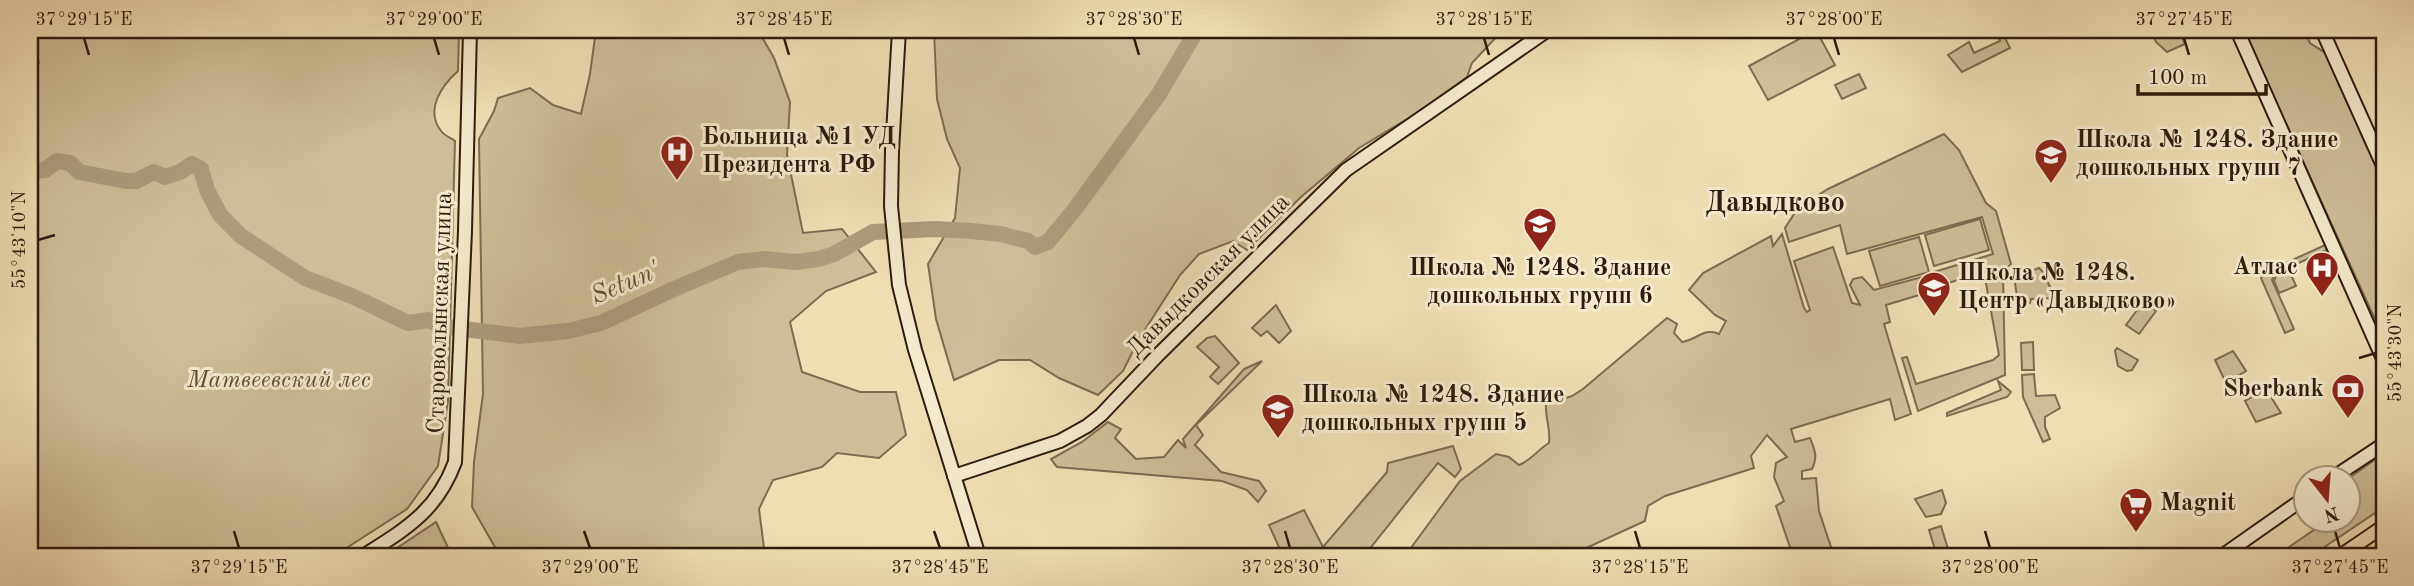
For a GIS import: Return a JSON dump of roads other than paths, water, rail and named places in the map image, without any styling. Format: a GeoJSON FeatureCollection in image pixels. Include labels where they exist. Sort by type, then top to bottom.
{"type":"FeatureCollection","features":[{"type":"Feature","properties":{"kind":"main road"},"geometry":{"type":"LineString","coordinates":[[2340,556],[2384,526]]}},
{"type":"Feature","properties":{"kind":"street","name":"Староволынская улица"},"geometry":{"type":"LineString","coordinates":[[363,556],[409,528],[447,484],[455,462],[470,30]]}},
{"type":"Feature","properties":{"kind":"street"},"geometry":{"type":"LineString","coordinates":[[899,30],[891,206],[896,258],[909,328],[979,556]]}},
{"type":"Feature","properties":{"kind":"street","name":"Давыдковская улица"},"geometry":{"type":"LineString","coordinates":[[954,477],[1060,441],[1094,421],[1346,170],[1548,30]]}},
{"type":"Feature","properties":{"kind":"street"},"geometry":{"type":"LineString","coordinates":[[2237,30],[2384,360]]}},
{"type":"Feature","properties":{"kind":"street"},"geometry":{"type":"LineString","coordinates":[[2322,30],[2384,168]]}},
{"type":"Feature","properties":{"kind":"street"},"geometry":{"type":"LineString","coordinates":[[2356,463],[2384,444]]}},
{"type":"Feature","properties":{"kind":"street"},"geometry":{"type":"LineString","coordinates":[[2222,556],[2292,506]]}},
{"type":"Feature","properties":{"kind":"waterway","name":"Setun'"},"geometry":{"type":"LineString","coordinates":[[30,166],[31,171],[45,170],[57,161],[70,163],[79,172],[136,181],[154,172],[165,177],[192,164],[201,169],[207,190],[220,215],[241,236],[305,278],[352,296],[408,323],[429,320],[440,326],[520,336],[568,331],[601,323],[738,262],[764,259],[796,262],[819,259],[834,254],[873,232],[935,229],[971,231],[1001,234],[1028,241],[1035,247],[1048,242],[1159,94],[1197,30]]}},
{"type":"Feature","properties":{"kind":"waterway"},"geometry":{"type":"LineString","coordinates":[[30,78],[39,62]]}},
{"type":"Feature","properties":{"kind":"place","name":"Больница №1 УД Президента РФ"},"geometry":{"type":"Point","coordinates":[677,182]}},
{"type":"Feature","properties":{"kind":"place","name":"Школа № 1248. Здание дошкольных групп 7"},"geometry":{"type":"Point","coordinates":[2051,185]}},
{"type":"Feature","properties":{"kind":"place","name":"Школа № 1248. Здание дошкольных групп 6"},"geometry":{"type":"Point","coordinates":[1540,254]}},
{"type":"Feature","properties":{"kind":"place","name":"Атлас"},"geometry":{"type":"Point","coordinates":[2322,298]}},
{"type":"Feature","properties":{"kind":"place","name":"Школа № 1248. Центр «Давыдково»"},"geometry":{"type":"Point","coordinates":[1934,318]}},
{"type":"Feature","properties":{"kind":"place","name":"Sberbank"},"geometry":{"type":"Point","coordinates":[2348,420]}},
{"type":"Feature","properties":{"kind":"place","name":"Школа № 1248. Здание дошкольных групп 5"},"geometry":{"type":"Point","coordinates":[1278,440]}},
{"type":"Feature","properties":{"kind":"place","name":"Magnit"},"geometry":{"type":"Point","coordinates":[2136,534]}},
{"type":"Feature","properties":{"kind":"district","name":"Давыдково"},"geometry":{"type":"Point","coordinates":[1775,204]}},
{"type":"Feature","properties":{"kind":"park label","name":"Матвеевский лес"},"geometry":{"type":"Point","coordinates":[279,381]}}]}
